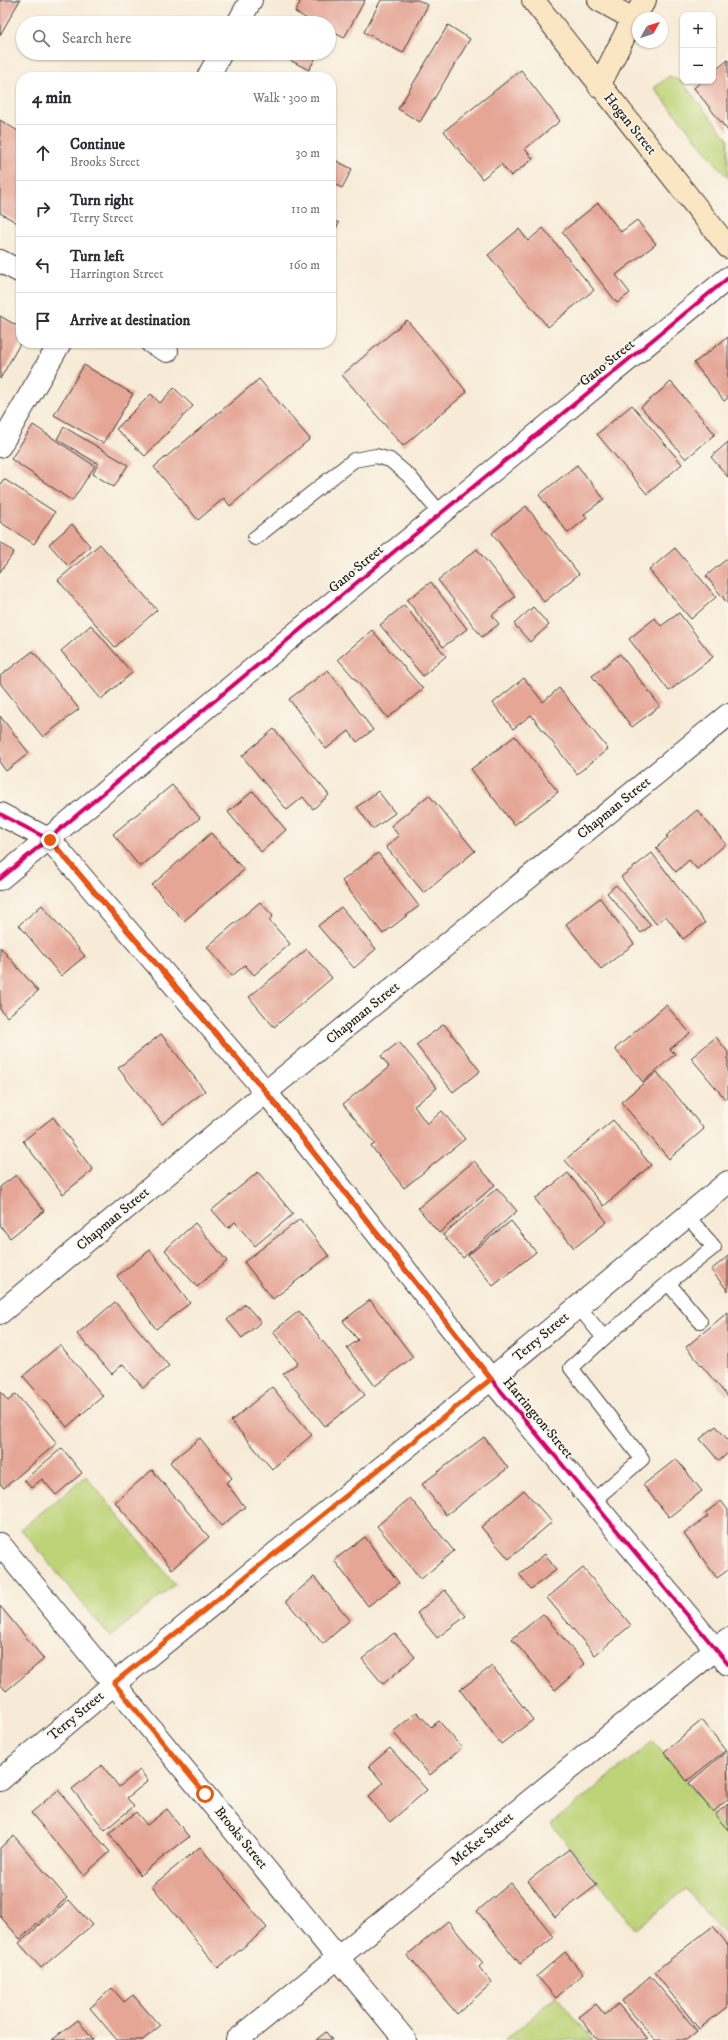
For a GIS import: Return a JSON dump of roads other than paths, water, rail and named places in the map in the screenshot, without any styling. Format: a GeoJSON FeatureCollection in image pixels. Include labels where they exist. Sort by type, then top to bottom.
{"type":"FeatureCollection","features":[{"type":"Feature","properties":{"kind":"main road","name":"Hogan Street"},"geometry":{"type":"LineString","coordinates":[[533,0],[550,20],[599,86],[728,247]]}},
{"type":"Feature","properties":{"kind":"main road"},"geometry":{"type":"LineString","coordinates":[[599,0],[632,18]]}},
{"type":"Feature","properties":{"kind":"main road"},"geometry":{"type":"LineString","coordinates":[[637,12],[645,0]]}},
{"type":"Feature","properties":{"kind":"main road"},"geometry":{"type":"LineString","coordinates":[[599,86],[632,21]]}},
{"type":"Feature","properties":{"kind":"street"},"geometry":{"type":"LineString","coordinates":[[242,16],[251,0]]}},
{"type":"Feature","properties":{"kind":"street"},"geometry":{"type":"LineString","coordinates":[[211,72],[217,60]]}},
{"type":"Feature","properties":{"kind":"street"},"geometry":{"type":"LineString","coordinates":[[0,261],[16,269]]}},
{"type":"Feature","properties":{"kind":"street","name":"Gano Street"},"geometry":{"type":"LineString","coordinates":[[0,879],[50,840],[441,514],[728,278]]}},
{"type":"Feature","properties":{"kind":"street"},"geometry":{"type":"LineString","coordinates":[[0,446],[57,348]]}},
{"type":"Feature","properties":{"kind":"street","name":"Chapman Street"},"geometry":{"type":"LineString","coordinates":[[0,1313],[266,1092],[728,715]]}},
{"type":"Feature","properties":{"kind":"street","name":"Harrington Street"},"geometry":{"type":"LineString","coordinates":[[0,814],[50,840],[266,1092],[491,1379],[593,1501],[724,1651]]}},
{"type":"Feature","properties":{"kind":"street","name":"Terry Street"},"geometry":{"type":"LineString","coordinates":[[0,1780],[114,1683],[491,1379],[728,1182]]}},
{"type":"Feature","properties":{"kind":"street","name":"Brooks Street"},"geometry":{"type":"LineString","coordinates":[[0,1544],[337,1958],[406,2040]]}},
{"type":"Feature","properties":{"kind":"street","name":"McKee Street"},"geometry":{"type":"LineString","coordinates":[[237,2040],[337,1958],[724,1651]]}},
{"type":"Feature","properties":{"kind":"lane"},"geometry":{"type":"LineString","coordinates":[[256,538],[354,460],[376,456],[390,460],[409,476],[441,514]]}},
{"type":"Feature","properties":{"kind":"lane"},"geometry":{"type":"LineString","coordinates":[[593,1501],[642,1459],[571,1368],[668,1283],[714,1247],[687,1216]]}},
{"type":"Feature","properties":{"kind":"lane"},"geometry":{"type":"LineString","coordinates":[[668,1283],[700,1322]]}},
{"type":"Feature","properties":{"kind":"lane"},"geometry":{"type":"LineString","coordinates":[[578,1306],[604,1338]]}}]}
